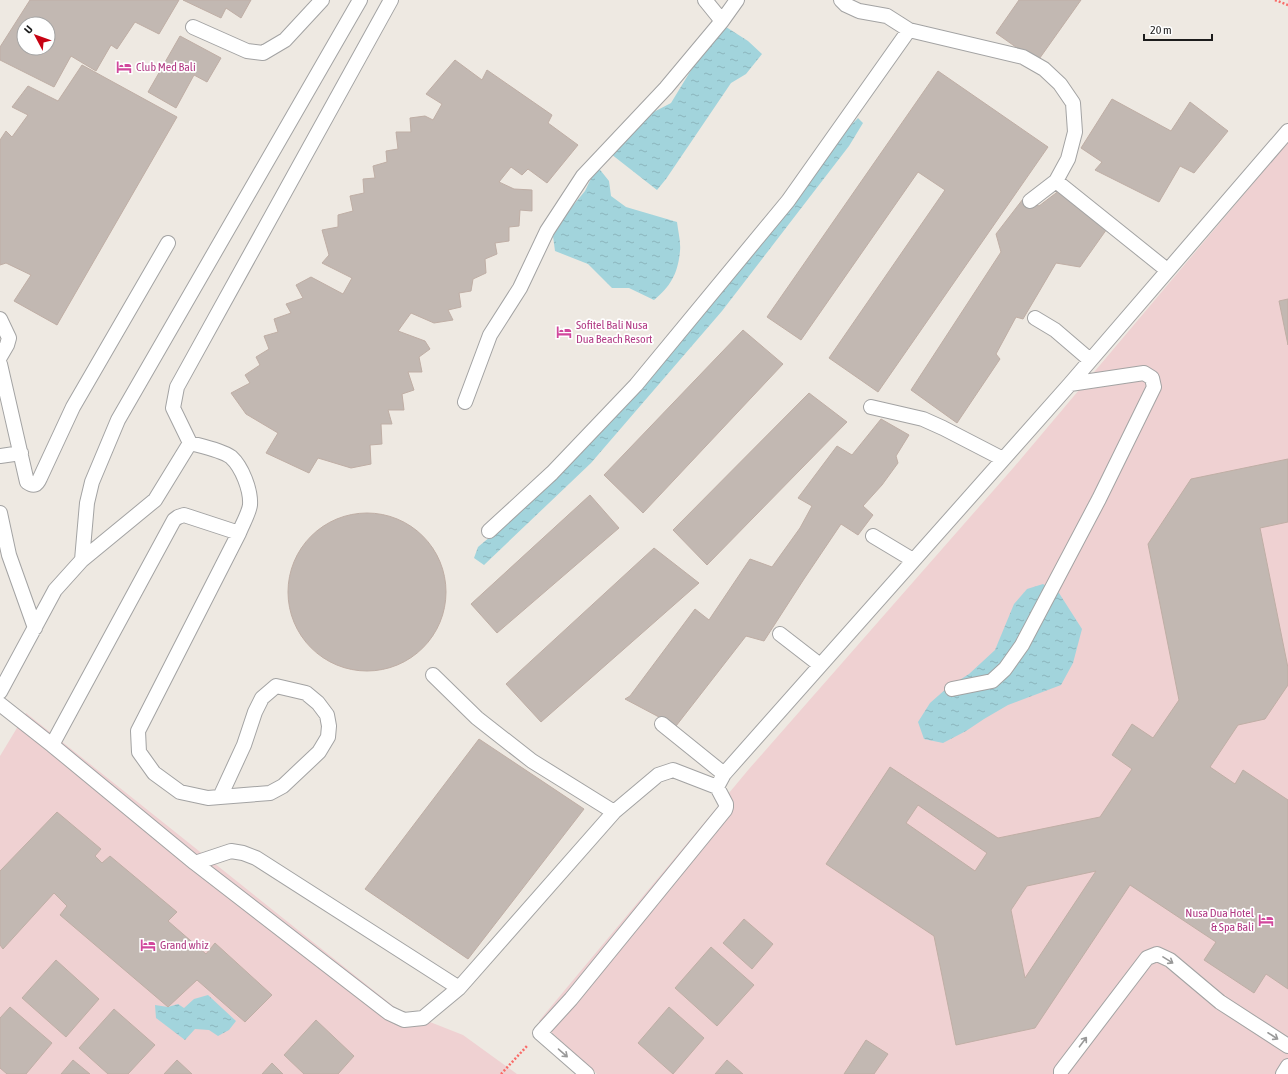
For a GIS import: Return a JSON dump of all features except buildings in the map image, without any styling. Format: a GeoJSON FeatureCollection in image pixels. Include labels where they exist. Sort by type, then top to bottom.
{"type":"FeatureCollection","features":[{"type":"Feature","properties":{"kind":"lane"},"geometry":{"type":"LineString","coordinates":[[193,27],[247,51],[262,54],[285,40],[322,0]]}},
{"type":"Feature","properties":{"kind":"lane"},"geometry":{"type":"LineString","coordinates":[[82,560],[87,503],[92,482],[118,420],[360,0]]}},
{"type":"Feature","properties":{"kind":"lane"},"geometry":{"type":"LineString","coordinates":[[220,797],[244,744],[255,712],[262,698],[276,686],[306,693],[318,703],[327,715],[329,726],[328,737],[319,752],[283,786],[270,793],[208,798],[180,792],[154,773],[139,752],[138,731],[239,534],[250,506],[249,492],[244,474],[230,457],[213,449],[190,443],[173,408],[177,387],[391,0]]}},
{"type":"Feature","properties":{"kind":"lane"},"geometry":{"type":"LineString","coordinates":[[705,0],[722,22]]}},
{"type":"Feature","properties":{"kind":"lane"},"geometry":{"type":"LineString","coordinates":[[465,402],[490,335],[520,288],[547,231],[583,176],[666,88],[722,22],[737,0]]}},
{"type":"Feature","properties":{"kind":"lane"},"geometry":{"type":"LineString","coordinates":[[841,0],[846,5],[859,11],[887,16],[909,30],[1023,57],[1044,69],[1060,84],[1073,103],[1075,132],[1068,159],[1056,181],[1030,201]]}},
{"type":"Feature","properties":{"kind":"lane"},"geometry":{"type":"LineString","coordinates":[[489,531],[552,473],[636,385],[788,201],[831,142],[859,98],[909,30]]}},
{"type":"Feature","properties":{"kind":"lane"},"geometry":{"type":"LineString","coordinates":[[717,787],[724,774],[1070,384],[1288,131]]}},
{"type":"Feature","properties":{"kind":"lane"},"geometry":{"type":"LineString","coordinates":[[1056,181],[1167,270]]}},
{"type":"Feature","properties":{"kind":"lane"},"geometry":{"type":"LineString","coordinates":[[0,364],[27,482],[32,485],[36,485],[38,484],[73,407],[168,243]]}},
{"type":"Feature","properties":{"kind":"lane"},"geometry":{"type":"LineString","coordinates":[[1035,318],[1055,330],[1090,360]]}},
{"type":"Feature","properties":{"kind":"lane"},"geometry":{"type":"LineString","coordinates":[[0,319],[9,338],[0,357]]}},
{"type":"Feature","properties":{"kind":"lane"},"geometry":{"type":"LineString","coordinates":[[952,689],[992,681],[1005,669],[1022,644],[1099,499],[1154,387],[1152,378],[1144,373],[1070,384]]}},
{"type":"Feature","properties":{"kind":"lane"},"geometry":{"type":"LineString","coordinates":[[871,407],[923,419],[1003,458]]}},
{"type":"Feature","properties":{"kind":"lane"},"geometry":{"type":"LineString","coordinates":[[0,692],[55,590],[82,560],[155,500],[190,443]]}},
{"type":"Feature","properties":{"kind":"lane"},"geometry":{"type":"LineString","coordinates":[[0,456],[21,453]]}},
{"type":"Feature","properties":{"kind":"lane"},"geometry":{"type":"LineString","coordinates":[[0,513],[9,555],[35,628]]}},
{"type":"Feature","properties":{"kind":"lane"},"geometry":{"type":"LineString","coordinates":[[52,745],[174,520],[184,515],[239,534]]}},
{"type":"Feature","properties":{"kind":"lane"},"geometry":{"type":"LineString","coordinates":[[873,536],[913,560]]}},
{"type":"Feature","properties":{"kind":"lane"},"geometry":{"type":"LineString","coordinates":[[780,634],[820,665]]}},
{"type":"Feature","properties":{"kind":"lane"},"geometry":{"type":"LineString","coordinates":[[433,674],[477,718],[532,761],[614,812]]}},
{"type":"Feature","properties":{"kind":"lane"},"geometry":{"type":"LineString","coordinates":[[0,704],[195,863],[389,1013],[404,1020],[423,1018],[459,988],[614,812],[658,775],[673,770],[717,787],[726,804],[724,810],[571,999],[540,1033],[587,1074]]}},
{"type":"Feature","properties":{"kind":"lane"},"geometry":{"type":"LineString","coordinates":[[662,724],[724,774]]}},
{"type":"Feature","properties":{"kind":"lane"},"geometry":{"type":"LineString","coordinates":[[195,863],[231,850],[256,858],[459,988]]}},
{"type":"Feature","properties":{"kind":"lane"},"geometry":{"type":"LineString","coordinates":[[1062,1074],[1062,1071],[1147,958],[1157,954],[1170,960],[1220,1002],[1288,1046]]}},
{"type":"Feature","properties":{"kind":"lane"},"geometry":{"type":"LineString","coordinates":[[1283,1074],[1288,1066]]}},
{"type":"Feature","properties":{"kind":"path"},"geometry":{"type":"LineString","coordinates":[[1275,0],[1288,4]]}},
{"type":"Feature","properties":{"kind":"path"},"geometry":{"type":"LineString","coordinates":[[502,1074],[540,1033]]}},
{"type":"Feature","properties":{"kind":"shaded area"},"geometry":{"type":"Polygon","coordinates":[[[1288,142],[1288,1074],[597,1074],[539,1021],[749,769],[1014,467],[1288,142]]]}},
{"type":"Feature","properties":{"kind":"shaded area"},"geometry":{"type":"Polygon","coordinates":[[[26,713],[397,1009],[463,1035],[517,1074],[0,1074],[0,756],[26,713]]]}},
{"type":"Feature","properties":{"kind":"water"},"geometry":{"type":"Polygon","coordinates":[[[723,25],[748,41],[762,54],[746,74],[731,83],[657,190],[611,154],[644,117],[671,103],[699,57],[723,25]]]}},
{"type":"Feature","properties":{"kind":"water"},"geometry":{"type":"Polygon","coordinates":[[[858,118],[863,123],[849,146],[722,311],[591,463],[484,565],[474,558],[478,547],[568,467],[845,131],[858,118]]]}},
{"type":"Feature","properties":{"kind":"water"},"geometry":{"type":"Polygon","coordinates":[[[597,166],[609,181],[611,196],[626,207],[677,222],[680,248],[677,266],[673,278],[665,290],[654,300],[629,288],[612,288],[588,264],[555,251],[553,236],[565,215],[585,191],[597,166]]]}},
{"type":"Feature","properties":{"kind":"water"},"geometry":{"type":"Polygon","coordinates":[[[1043,584],[1059,593],[1082,629],[1073,663],[1061,685],[1008,705],[966,731],[943,743],[924,739],[918,722],[930,703],[947,688],[969,674],[995,650],[1014,604],[1027,589],[1043,584]]]}},
{"type":"Feature","properties":{"kind":"water"},"geometry":{"type":"Polygon","coordinates":[[[208,995],[236,1021],[229,1030],[218,1036],[209,1030],[195,1029],[185,1040],[156,1018],[155,1005],[168,1007],[178,1004],[184,1008],[194,999],[208,995]]]}},
{"type":"Feature","properties":{"kind":"place","name":"Club Med Bali"},"geometry":{"type":"Point","coordinates":[124,67]}},
{"type":"Feature","properties":{"kind":"place","name":"Sofitel Bali Nusa Dua Beach Resort"},"geometry":{"type":"Point","coordinates":[564,332]}},
{"type":"Feature","properties":{"kind":"place","name":"Nusa Dua Hotel & Spa Bali"},"geometry":{"type":"Point","coordinates":[1266,920]}},
{"type":"Feature","properties":{"kind":"place","name":"Grand whiz"},"geometry":{"type":"Point","coordinates":[148,945]}}]}
